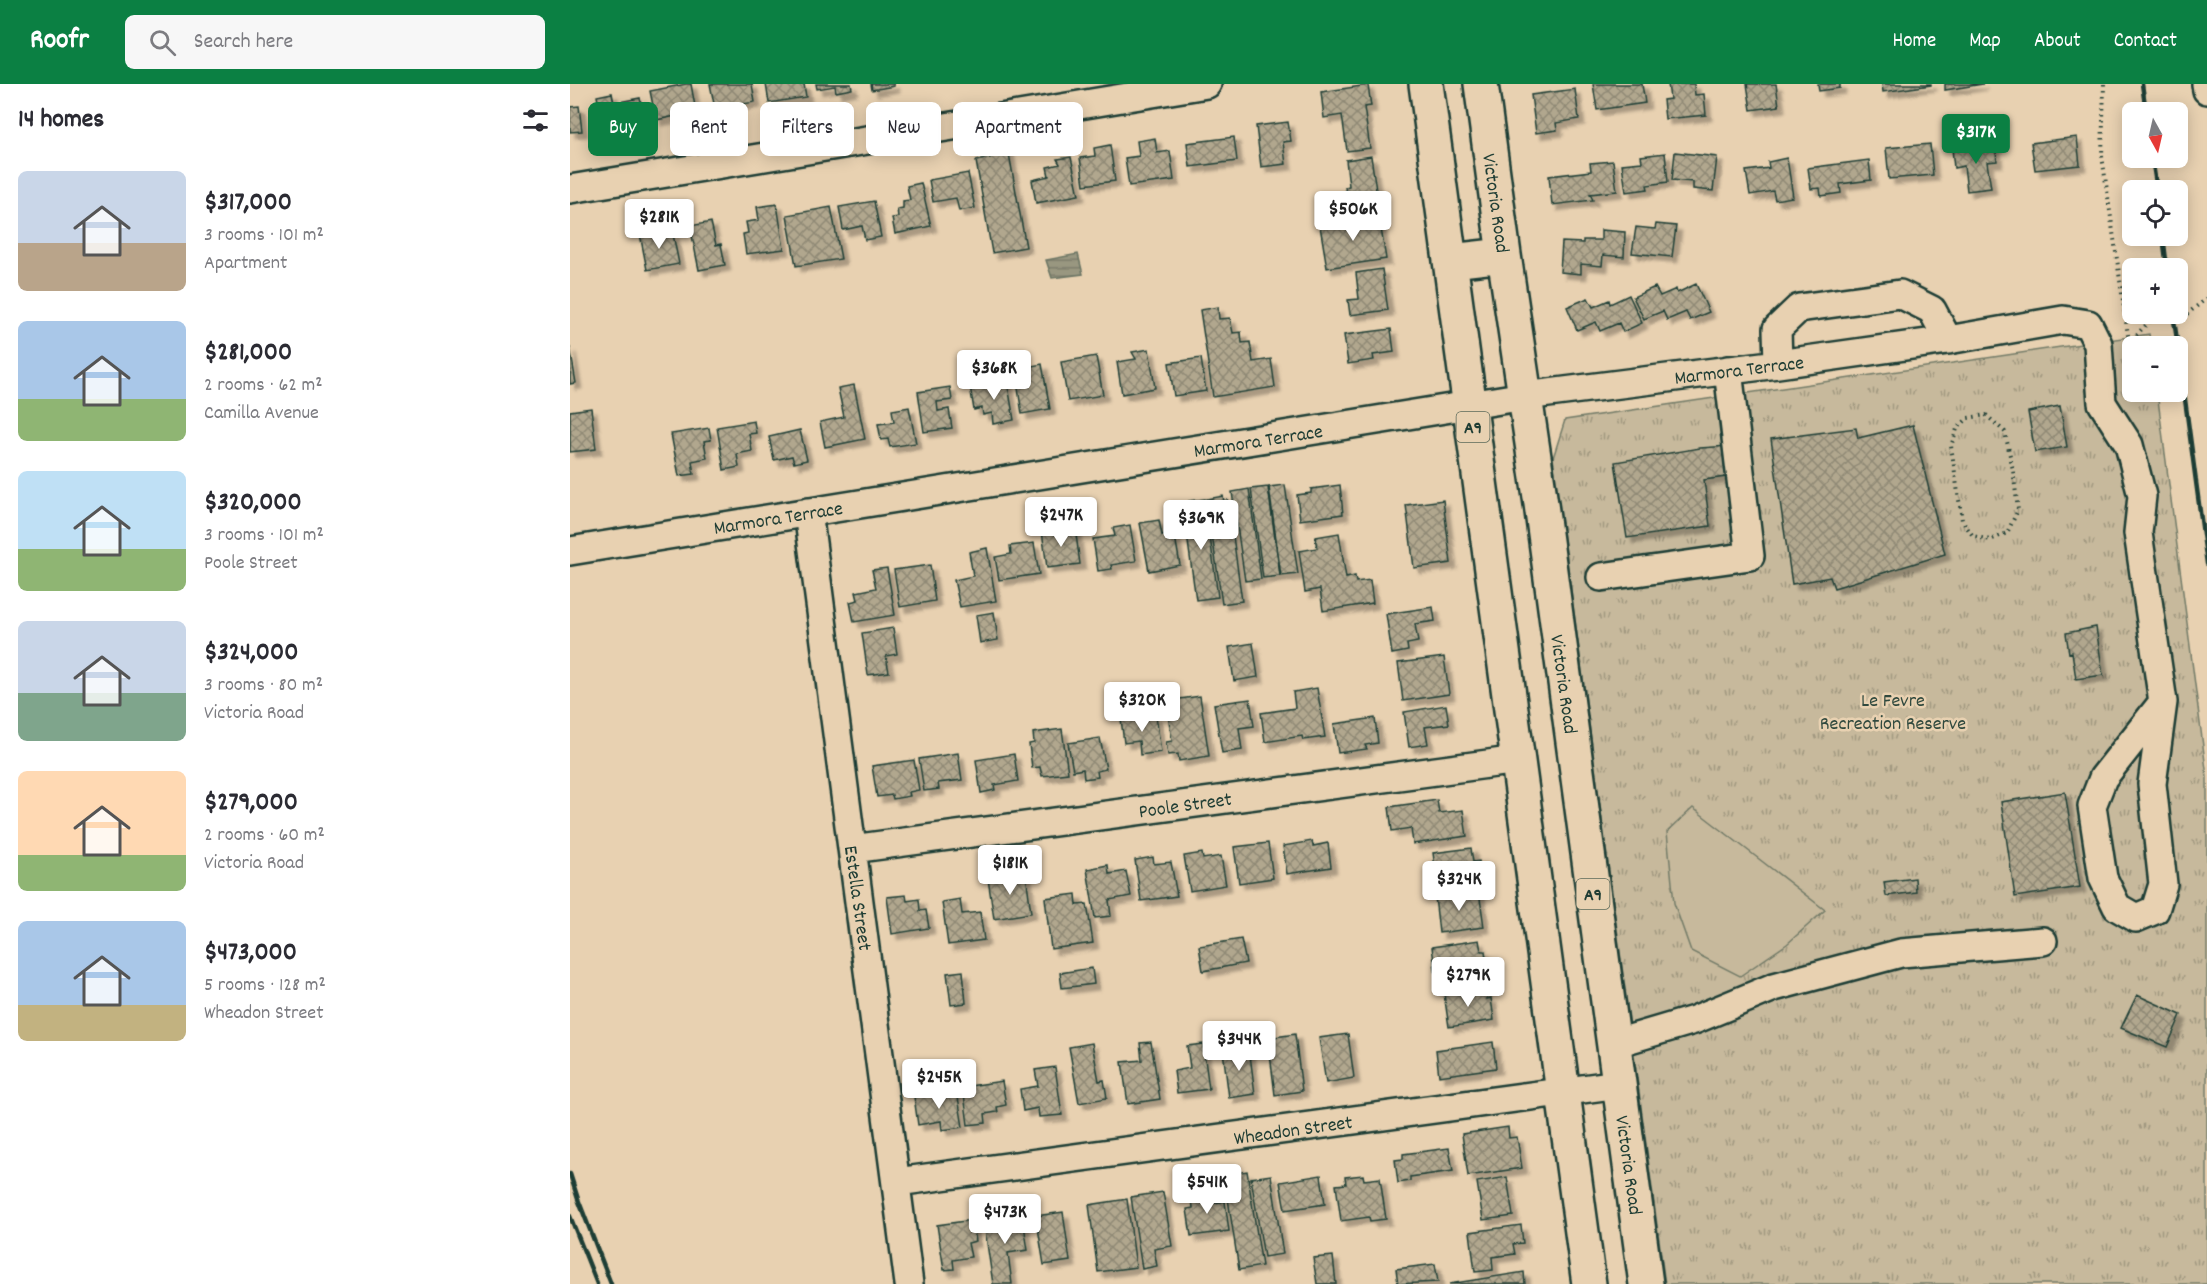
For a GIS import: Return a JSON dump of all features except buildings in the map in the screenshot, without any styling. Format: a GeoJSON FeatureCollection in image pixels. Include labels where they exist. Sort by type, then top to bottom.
{"type":"FeatureCollection","features":[{"type":"Feature","properties":{"kind":"highway","name":"A9"},"geometry":{"type":"LineString","coordinates":[[1426,84],[1589,1284]]}},
{"type":"Feature","properties":{"kind":"highway","name":"Victoria Road"},"geometry":{"type":"LineString","coordinates":[[1481,84],[1541,504],[1646,1284]]}},
{"type":"Feature","properties":{"kind":"highway"},"geometry":{"type":"LineString","coordinates":[[1451,261],[1504,255]]}},
{"type":"Feature","properties":{"kind":"street"},"geometry":{"type":"LineString","coordinates":[[570,189],[1207,84]]}},
{"type":"Feature","properties":{"kind":"street"},"geometry":{"type":"LineString","coordinates":[[2206,84],[2207,90]]}},
{"type":"Feature","properties":{"kind":"street"},"geometry":{"type":"LineString","coordinates":[[1778,364],[1777,329],[1799,308],[1900,294],[1932,310],[1948,340]]}},
{"type":"Feature","properties":{"kind":"street","name":"Marmora Terrace"},"geometry":{"type":"LineString","coordinates":[[570,551],[1525,396],[1948,340],[2063,320],[2088,324],[2098,344],[2102,403],[2129,445],[2142,496],[2138,533],[2163,702]]}},
{"type":"Feature","properties":{"kind":"street"},"geometry":{"type":"LineString","coordinates":[[1601,577],[1750,556],[1728,370]]}},
{"type":"Feature","properties":{"kind":"street","name":"Estella Street"},"geometry":{"type":"LineString","coordinates":[[808,512],[909,1284]]}},
{"type":"Feature","properties":{"kind":"street"},"geometry":{"type":"LineString","coordinates":[[2163,702],[2152,784],[2163,884],[2155,910],[2136,918],[2117,906],[2103,878],[2092,806],[2103,778],[2163,702]]}},
{"type":"Feature","properties":{"kind":"street","name":"Poole Street"},"geometry":{"type":"LineString","coordinates":[[852,849],[1518,760]]}},
{"type":"Feature","properties":{"kind":"street"},"geometry":{"type":"LineString","coordinates":[[1613,1044],[1694,1020],[1774,987],[1901,953],[2043,941]]}},
{"type":"Feature","properties":{"kind":"street","name":"Wheadon Street"},"geometry":{"type":"LineString","coordinates":[[897,1182],[1618,1084]]}},
{"type":"Feature","properties":{"kind":"path"},"geometry":{"type":"LineString","coordinates":[[2104,84],[2102,156],[2122,294]]}},
{"type":"Feature","properties":{"kind":"path"},"geometry":{"type":"LineString","coordinates":[[2188,313],[2207,297]]}},
{"type":"Feature","properties":{"kind":"path"},"geometry":{"type":"LineString","coordinates":[[2126,324],[2129,342],[2147,324]]}},
{"type":"Feature","properties":{"kind":"path"},"geometry":{"type":"LineString","coordinates":[[1986,415],[2005,432],[2013,470],[2018,510],[2007,533],[1989,540],[1973,536],[1962,520],[1951,446],[1956,429],[1968,418],[1986,415]]}},
{"type":"Feature","properties":{"kind":"green space","name":"Le Fevre Recreation Reserve"},"geometry":{"type":"Polygon","coordinates":[[[2122,338],[2122,402],[2158,402],[2207,777],[2207,1284],[1665,1284],[1553,458],[1565,420],[2122,338]]]}},
{"type":"Feature","properties":{"kind":"green space"},"geometry":{"type":"Polygon","coordinates":[[[1693,808],[1825,910],[1787,944],[1740,976],[1691,951],[1674,903],[1667,832],[1693,808]]]}},
{"type":"Feature","properties":{"kind":"shaded area"},"geometry":{"type":"Polygon","coordinates":[[[1078,254],[1083,274],[1052,278],[1046,260],[1078,254]]]}},
{"type":"Feature","properties":{"kind":"railway"},"geometry":{"type":"LineString","coordinates":[[2142,84],[2145,102]]}},
{"type":"Feature","properties":{"kind":"railway"},"geometry":{"type":"LineString","coordinates":[[2154,168],[2155,180]]}},
{"type":"Feature","properties":{"kind":"railway"},"geometry":{"type":"LineString","coordinates":[[2164,246],[2166,258]]}},
{"type":"Feature","properties":{"kind":"railway"},"geometry":{"type":"LineString","coordinates":[[2175,324],[2176,336]]}},
{"type":"Feature","properties":{"kind":"railway"},"geometry":{"type":"LineString","coordinates":[[2185,402],[2207,564]]}},
{"type":"Feature","properties":{"kind":"railway"},"geometry":{"type":"LineString","coordinates":[[570,1174],[611,1284]]}},
{"type":"Feature","properties":{"kind":"railway"},"geometry":{"type":"LineString","coordinates":[[570,1216],[597,1284]]}}]}
